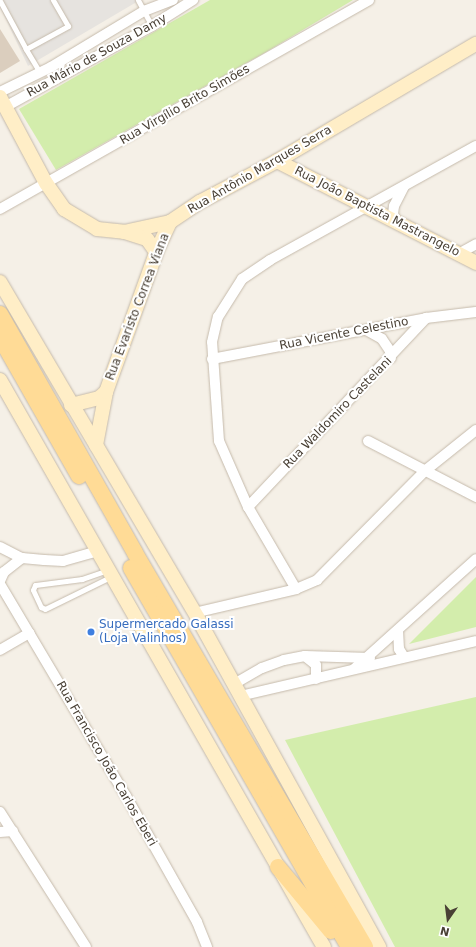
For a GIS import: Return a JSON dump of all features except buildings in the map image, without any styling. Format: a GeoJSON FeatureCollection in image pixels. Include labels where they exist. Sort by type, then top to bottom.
{"type":"FeatureCollection","features":[{"type":"Feature","properties":{"kind":"main road","name":"Rua Antônio Marques Serra"},"geometry":{"type":"LineString","coordinates":[[2,105],[46,184],[64,209],[73,216],[97,229],[124,232],[170,222],[200,202],[277,161],[476,44]]}},
{"type":"Feature","properties":{"kind":"main road","name":"Rua João Baptista Mastrangelo"},"geometry":{"type":"LineString","coordinates":[[277,161],[460,253],[476,263]]}},
{"type":"Feature","properties":{"kind":"main road","name":"Rua Evaristo Correa Viana"},"geometry":{"type":"LineString","coordinates":[[96,445],[106,392],[156,252],[170,222]]}},
{"type":"Feature","properties":{"kind":"main road"},"geometry":{"type":"LineString","coordinates":[[124,232],[147,239],[156,252]]}},
{"type":"Feature","properties":{"kind":"main road"},"geometry":{"type":"LineString","coordinates":[[0,282],[194,613],[379,947]]}},
{"type":"Feature","properties":{"kind":"main road"},"geometry":{"type":"LineString","coordinates":[[0,314],[135,553],[365,947]]}},
{"type":"Feature","properties":{"kind":"main road"},"geometry":{"type":"LineString","coordinates":[[0,337],[349,947]]}},
{"type":"Feature","properties":{"kind":"main road"},"geometry":{"type":"LineString","coordinates":[[0,380],[324,947]]}},
{"type":"Feature","properties":{"kind":"main road","name":"Rua Evaristo Correa Viana"},"geometry":{"type":"LineString","coordinates":[[72,405],[100,398],[106,392]]}},
{"type":"Feature","properties":{"kind":"main road"},"geometry":{"type":"LineString","coordinates":[[278,867],[344,947]]}},
{"type":"Feature","properties":{"kind":"street","name":"Rua Mário de Souza Damy"},"geometry":{"type":"LineString","coordinates":[[0,92],[144,12],[173,0]]}},
{"type":"Feature","properties":{"kind":"street","name":"Rua Mário de Souza Damy"},"geometry":{"type":"LineString","coordinates":[[2,105],[62,75],[152,26],[193,0]]}},
{"type":"Feature","properties":{"kind":"street","name":"Rua Virgílio Brito Simões"},"geometry":{"type":"LineString","coordinates":[[0,209],[369,0]]}},
{"type":"Feature","properties":{"kind":"street"},"geometry":{"type":"LineString","coordinates":[[39,71],[62,75]]}},
{"type":"Feature","properties":{"kind":"street"},"geometry":{"type":"LineString","coordinates":[[296,589],[248,507],[219,441],[212,359],[214,327],[224,305],[242,279],[270,260],[476,146]]}},
{"type":"Feature","properties":{"kind":"street"},"geometry":{"type":"LineString","coordinates":[[397,222],[393,214],[394,206],[404,186]]}},
{"type":"Feature","properties":{"kind":"street"},"geometry":{"type":"LineString","coordinates":[[460,253],[476,244]]}},
{"type":"Feature","properties":{"kind":"street","name":"Rua Vicente Celestino"},"geometry":{"type":"LineString","coordinates":[[212,359],[426,318],[476,312]]}},
{"type":"Feature","properties":{"kind":"street","name":"Rua Waldomiro Castelani"},"geometry":{"type":"LineString","coordinates":[[248,507],[391,358],[426,318]]}},
{"type":"Feature","properties":{"kind":"street"},"geometry":{"type":"LineString","coordinates":[[366,330],[382,338],[390,351],[391,358]]}},
{"type":"Feature","properties":{"kind":"street"},"geometry":{"type":"LineString","coordinates":[[194,613],[296,589],[322,575],[426,470],[476,430]]}},
{"type":"Feature","properties":{"kind":"street"},"geometry":{"type":"LineString","coordinates":[[368,441],[476,497]]}},
{"type":"Feature","properties":{"kind":"street"},"geometry":{"type":"LineString","coordinates":[[0,547],[22,558],[63,561],[98,551]]}},
{"type":"Feature","properties":{"kind":"street"},"geometry":{"type":"LineString","coordinates":[[0,582],[4,572],[22,558]]}},
{"type":"Feature","properties":{"kind":"street"},"geometry":{"type":"LineString","coordinates":[[351,672],[476,560]]}},
{"type":"Feature","properties":{"kind":"street","name":"Rua Francisco João Carlos Eberi"},"geometry":{"type":"LineString","coordinates":[[0,582],[28,633],[126,796],[197,922],[207,947]]}},
{"type":"Feature","properties":{"kind":"street"},"geometry":{"type":"LineString","coordinates":[[398,630],[399,658]]}},
{"type":"Feature","properties":{"kind":"street"},"geometry":{"type":"LineString","coordinates":[[0,650],[28,633]]}},
{"type":"Feature","properties":{"kind":"street"},"geometry":{"type":"LineString","coordinates":[[237,690],[260,691],[351,672],[399,658],[476,641]]}},
{"type":"Feature","properties":{"kind":"street"},"geometry":{"type":"LineString","coordinates":[[237,690],[262,668],[306,656],[399,658]]}},
{"type":"Feature","properties":{"kind":"street"},"geometry":{"type":"LineString","coordinates":[[306,656],[316,666],[316,679]]}},
{"type":"Feature","properties":{"kind":"street"},"geometry":{"type":"LineString","coordinates":[[260,691],[256,687],[254,679],[262,668]]}},
{"type":"Feature","properties":{"kind":"street"},"geometry":{"type":"LineString","coordinates":[[0,812],[86,947]]}},
{"type":"Feature","properties":{"kind":"street"},"geometry":{"type":"LineString","coordinates":[[0,832],[13,831]]}},
{"type":"Feature","properties":{"kind":"lane"},"geometry":{"type":"LineString","coordinates":[[26,49],[68,26],[53,0]]}},
{"type":"Feature","properties":{"kind":"lane"},"geometry":{"type":"LineString","coordinates":[[138,0],[152,26]]}},
{"type":"Feature","properties":{"kind":"lane"},"geometry":{"type":"LineString","coordinates":[[0,1],[39,71]]}},
{"type":"Feature","properties":{"kind":"lane"},"geometry":{"type":"LineString","coordinates":[[110,573],[45,609],[41,608],[33,590],[35,585],[82,579],[110,573]]}},
{"type":"Feature","properties":{"kind":"green space"},"geometry":{"type":"Polygon","coordinates":[[[210,0],[353,0],[266,52],[56,170],[19,109],[210,0]]]}},
{"type":"Feature","properties":{"kind":"green space"},"geometry":{"type":"Polygon","coordinates":[[[476,577],[476,627],[409,644],[476,577]]]}},
{"type":"Feature","properties":{"kind":"green space"},"geometry":{"type":"Polygon","coordinates":[[[476,697],[476,947],[395,947],[285,740],[476,697]]]}},
{"type":"Feature","properties":{"kind":"shaded area"},"geometry":{"type":"Polygon","coordinates":[[[0,0],[140,0],[28,66],[0,7],[0,0]]]}},
{"type":"Feature","properties":{"kind":"place","name":"Supermercado Galassi (Loja Valinhos)"},"geometry":{"type":"Point","coordinates":[91,632]}}]}
